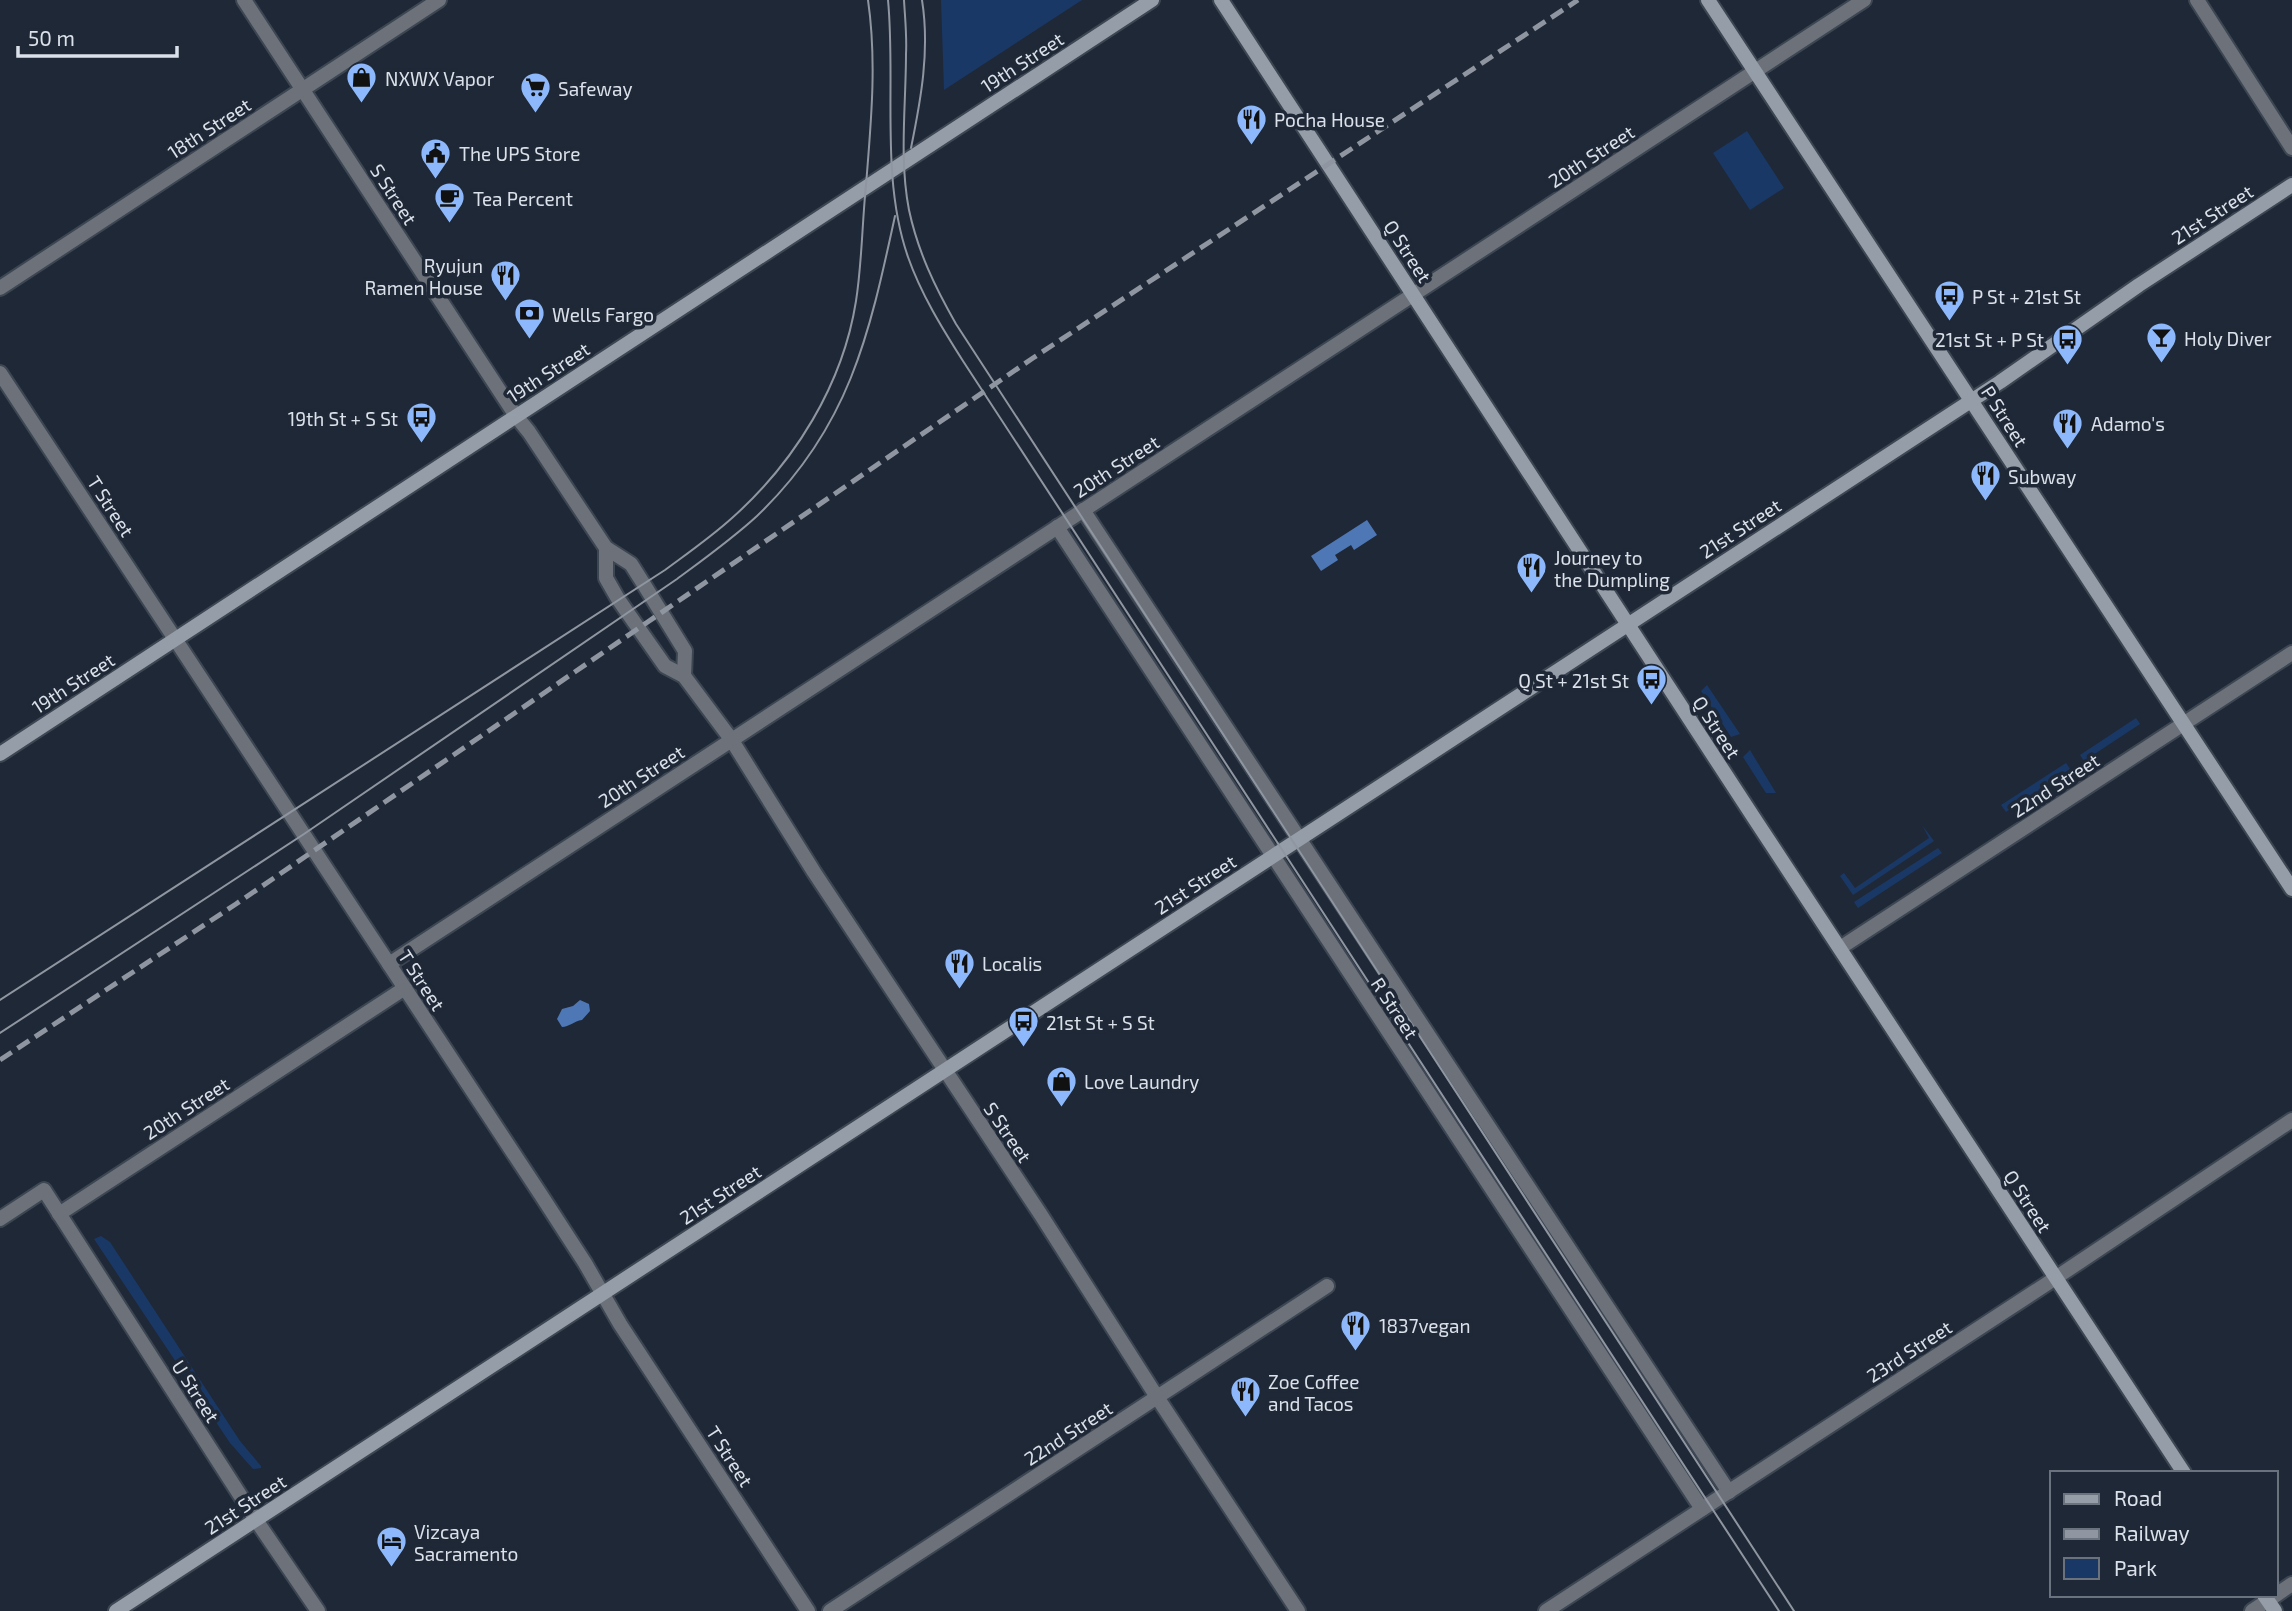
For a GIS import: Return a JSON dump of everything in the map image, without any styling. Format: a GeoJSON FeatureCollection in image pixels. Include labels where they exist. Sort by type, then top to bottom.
{"type":"FeatureCollection","features":[{"type":"Feature","properties":{"kind":"main road","name":"19th Street"},"geometry":{"type":"LineString","coordinates":[[0,754],[1152,0]]}},
{"type":"Feature","properties":{"kind":"main road","name":"Q Street"},"geometry":{"type":"LineString","coordinates":[[1221,0],[1627,625],[2183,1471]]}},
{"type":"Feature","properties":{"kind":"main road","name":"P Street"},"geometry":{"type":"LineString","coordinates":[[1709,0],[2292,889]]}},
{"type":"Feature","properties":{"kind":"main road","name":"21st Street"},"geometry":{"type":"LineString","coordinates":[[116,1611],[1971,400],[2292,185]]}},
{"type":"Feature","properties":{"kind":"street","name":"S Street"},"geometry":{"type":"LineString","coordinates":[[244,0],[516,416],[606,548],[631,564],[685,651],[684,676]]}},
{"type":"Feature","properties":{"kind":"street","name":"18th Street"},"geometry":{"type":"LineString","coordinates":[[0,288],[439,0]]}},
{"type":"Feature","properties":{"kind":"street","name":"20th Street"},"geometry":{"type":"LineString","coordinates":[[389,964],[1864,0]]}},
{"type":"Feature","properties":{"kind":"street"},"geometry":{"type":"LineString","coordinates":[[2197,0],[2292,148]]}},
{"type":"Feature","properties":{"kind":"street","name":"T Street"},"geometry":{"type":"LineString","coordinates":[[0,373],[541,1195],[620,1324],[808,1611]]}},
{"type":"Feature","properties":{"kind":"street","name":"R Street"},"geometry":{"type":"LineString","coordinates":[[1083,510],[1729,1492]]}},
{"type":"Feature","properties":{"kind":"street","name":"R Street"},"geometry":{"type":"LineString","coordinates":[[1057,527],[1702,1509]]}},
{"type":"Feature","properties":{"kind":"street","name":"S Street"},"geometry":{"type":"LineString","coordinates":[[606,548],[606,578],[618,599],[665,666],[684,676],[731,739],[822,884],[1298,1611]]}},
{"type":"Feature","properties":{"kind":"street","name":"22nd Street"},"geometry":{"type":"LineString","coordinates":[[1840,948],[2292,653]]}},
{"type":"Feature","properties":{"kind":"street","name":"20th Street"},"geometry":{"type":"LineString","coordinates":[[59,1214],[405,988]]}},
{"type":"Feature","properties":{"kind":"street","name":"23rd Street"},"geometry":{"type":"LineString","coordinates":[[1546,1611],[2056,1278],[2292,1120]]}},
{"type":"Feature","properties":{"kind":"street","name":"U Street"},"geometry":{"type":"LineString","coordinates":[[0,1219],[44,1190],[256,1520],[318,1611]]}},
{"type":"Feature","properties":{"kind":"street","name":"22nd Street"},"geometry":{"type":"LineString","coordinates":[[830,1611],[1327,1286]]}},
{"type":"Feature","properties":{"kind":"street"},"geometry":{"type":"LineString","coordinates":[[2252,1611],[2272,1599]]}},
{"type":"Feature","properties":{"kind":"green space"},"geometry":{"type":"Polygon","coordinates":[[[941,0],[1082,0],[944,90],[941,0]]]}},
{"type":"Feature","properties":{"kind":"green space"},"geometry":{"type":"Polygon","coordinates":[[[1747,131],[1784,188],[1750,210],[1713,153],[1747,131]]]}},
{"type":"Feature","properties":{"kind":"green space"},"geometry":{"type":"Polygon","coordinates":[[[1707,685],[1740,734],[1731,737],[1701,691],[1707,685]]]}},
{"type":"Feature","properties":{"kind":"green space"},"geometry":{"type":"Polygon","coordinates":[[[2136,718],[2140,724],[2084,761],[2080,755],[2136,718]]]}},
{"type":"Feature","properties":{"kind":"green space"},"geometry":{"type":"Polygon","coordinates":[[[1750,750],[1776,793],[1766,793],[1743,757],[1750,750]]]}},
{"type":"Feature","properties":{"kind":"green space"},"geometry":{"type":"Polygon","coordinates":[[[2066,763],[2071,770],[2006,812],[2001,805],[2066,763]]]}},
{"type":"Feature","properties":{"kind":"green space"},"geometry":{"type":"Polygon","coordinates":[[[1922,825],[1934,841],[1853,895],[1840,876],[1844,873],[1855,888],[1929,838],[1922,825]]]}},
{"type":"Feature","properties":{"kind":"green space"},"geometry":{"type":"Polygon","coordinates":[[[1938,848],[1942,853],[1858,908],[1854,902],[1938,848]]]}},
{"type":"Feature","properties":{"kind":"green space"},"geometry":{"type":"Polygon","coordinates":[[[101,1236],[110,1242],[240,1441],[261,1468],[253,1469],[230,1443],[94,1239],[101,1236]]]}},
{"type":"Feature","properties":{"kind":"shaded area"},"geometry":{"type":"Polygon","coordinates":[[[1367,520],[1377,535],[1354,550],[1351,545],[1335,555],[1338,560],[1321,571],[1311,556],[1367,520]]]}},
{"type":"Feature","properties":{"kind":"shaded area"},"geometry":{"type":"Polygon","coordinates":[[[580,1000],[589,1004],[590,1011],[582,1020],[562,1027],[557,1019],[562,1009],[573,1006],[580,1000]]]}},
{"type":"Feature","properties":{"kind":"tram line"},"geometry":{"type":"LineString","coordinates":[[0,1000],[665,570],[732,518],[776,472],[813,420],[828,391],[850,332],[861,258],[870,139],[872,46],[868,0]]}},
{"type":"Feature","properties":{"kind":"tram line"},"geometry":{"type":"LineString","coordinates":[[888,0],[894,195],[908,257],[933,310],[963,361],[1779,1611]]}},
{"type":"Feature","properties":{"kind":"tram line"},"geometry":{"type":"LineString","coordinates":[[904,0],[906,191],[922,255],[948,310],[1794,1611]]}},
{"type":"Feature","properties":{"kind":"tram line"},"geometry":{"type":"LineString","coordinates":[[911,148],[925,56],[922,0]]}},
{"type":"Feature","properties":{"kind":"tram line"},"geometry":{"type":"LineString","coordinates":[[0,1033],[304,834],[677,579],[757,516],[788,483],[814,449],[851,378],[875,301],[895,216]]}},
{"type":"Feature","properties":{"kind":"railway"},"geometry":{"type":"LineString","coordinates":[[0,1060],[236,904],[1033,358],[1578,0]]}},
{"type":"Feature","properties":{"kind":"place","name":"NXWX Vapor"},"geometry":{"type":"Point","coordinates":[362,105]}},
{"type":"Feature","properties":{"kind":"place","name":"Safeway"},"geometry":{"type":"Point","coordinates":[535,115]}},
{"type":"Feature","properties":{"kind":"place","name":"Pocha House"},"geometry":{"type":"Point","coordinates":[1251,146]}},
{"type":"Feature","properties":{"kind":"place","name":"The UPS Store"},"geometry":{"type":"Point","coordinates":[436,180]}},
{"type":"Feature","properties":{"kind":"place","name":"Tea Percent"},"geometry":{"type":"Point","coordinates":[450,225]}},
{"type":"Feature","properties":{"kind":"place","name":"Ryujun Ramen House"},"geometry":{"type":"Point","coordinates":[506,303]}},
{"type":"Feature","properties":{"kind":"place","name":"P St + 21st St"},"geometry":{"type":"Point","coordinates":[1949,323]}},
{"type":"Feature","properties":{"kind":"place","name":"Wells Fargo"},"geometry":{"type":"Point","coordinates":[529,341]}},
{"type":"Feature","properties":{"kind":"place","name":"Holy Diver"},"geometry":{"type":"Point","coordinates":[2161,365]}},
{"type":"Feature","properties":{"kind":"place","name":"21st St + P St"},"geometry":{"type":"Point","coordinates":[2067,366]}},
{"type":"Feature","properties":{"kind":"place","name":"19th St + S St"},"geometry":{"type":"Point","coordinates":[421,445]}},
{"type":"Feature","properties":{"kind":"place","name":"Adamo's"},"geometry":{"type":"Point","coordinates":[2068,450]}},
{"type":"Feature","properties":{"kind":"place","name":"Subway"},"geometry":{"type":"Point","coordinates":[1985,503]}},
{"type":"Feature","properties":{"kind":"place","name":"Journey to the Dumpling"},"geometry":{"type":"Point","coordinates":[1531,595]}},
{"type":"Feature","properties":{"kind":"place","name":"Q St + 21st St"},"geometry":{"type":"Point","coordinates":[1652,707]}},
{"type":"Feature","properties":{"kind":"place","name":"Localis"},"geometry":{"type":"Point","coordinates":[959,990]}},
{"type":"Feature","properties":{"kind":"place","name":"21st St + S St"},"geometry":{"type":"Point","coordinates":[1023,1049]}},
{"type":"Feature","properties":{"kind":"place","name":"Love Laundry"},"geometry":{"type":"Point","coordinates":[1061,1108]}},
{"type":"Feature","properties":{"kind":"place","name":"1837vegan"},"geometry":{"type":"Point","coordinates":[1356,1352]}},
{"type":"Feature","properties":{"kind":"place","name":"Zoe Coffee and Tacos"},"geometry":{"type":"Point","coordinates":[1245,1419]}},
{"type":"Feature","properties":{"kind":"place","name":"Vizcaya Sacramento"},"geometry":{"type":"Point","coordinates":[391,1569]}}]}
